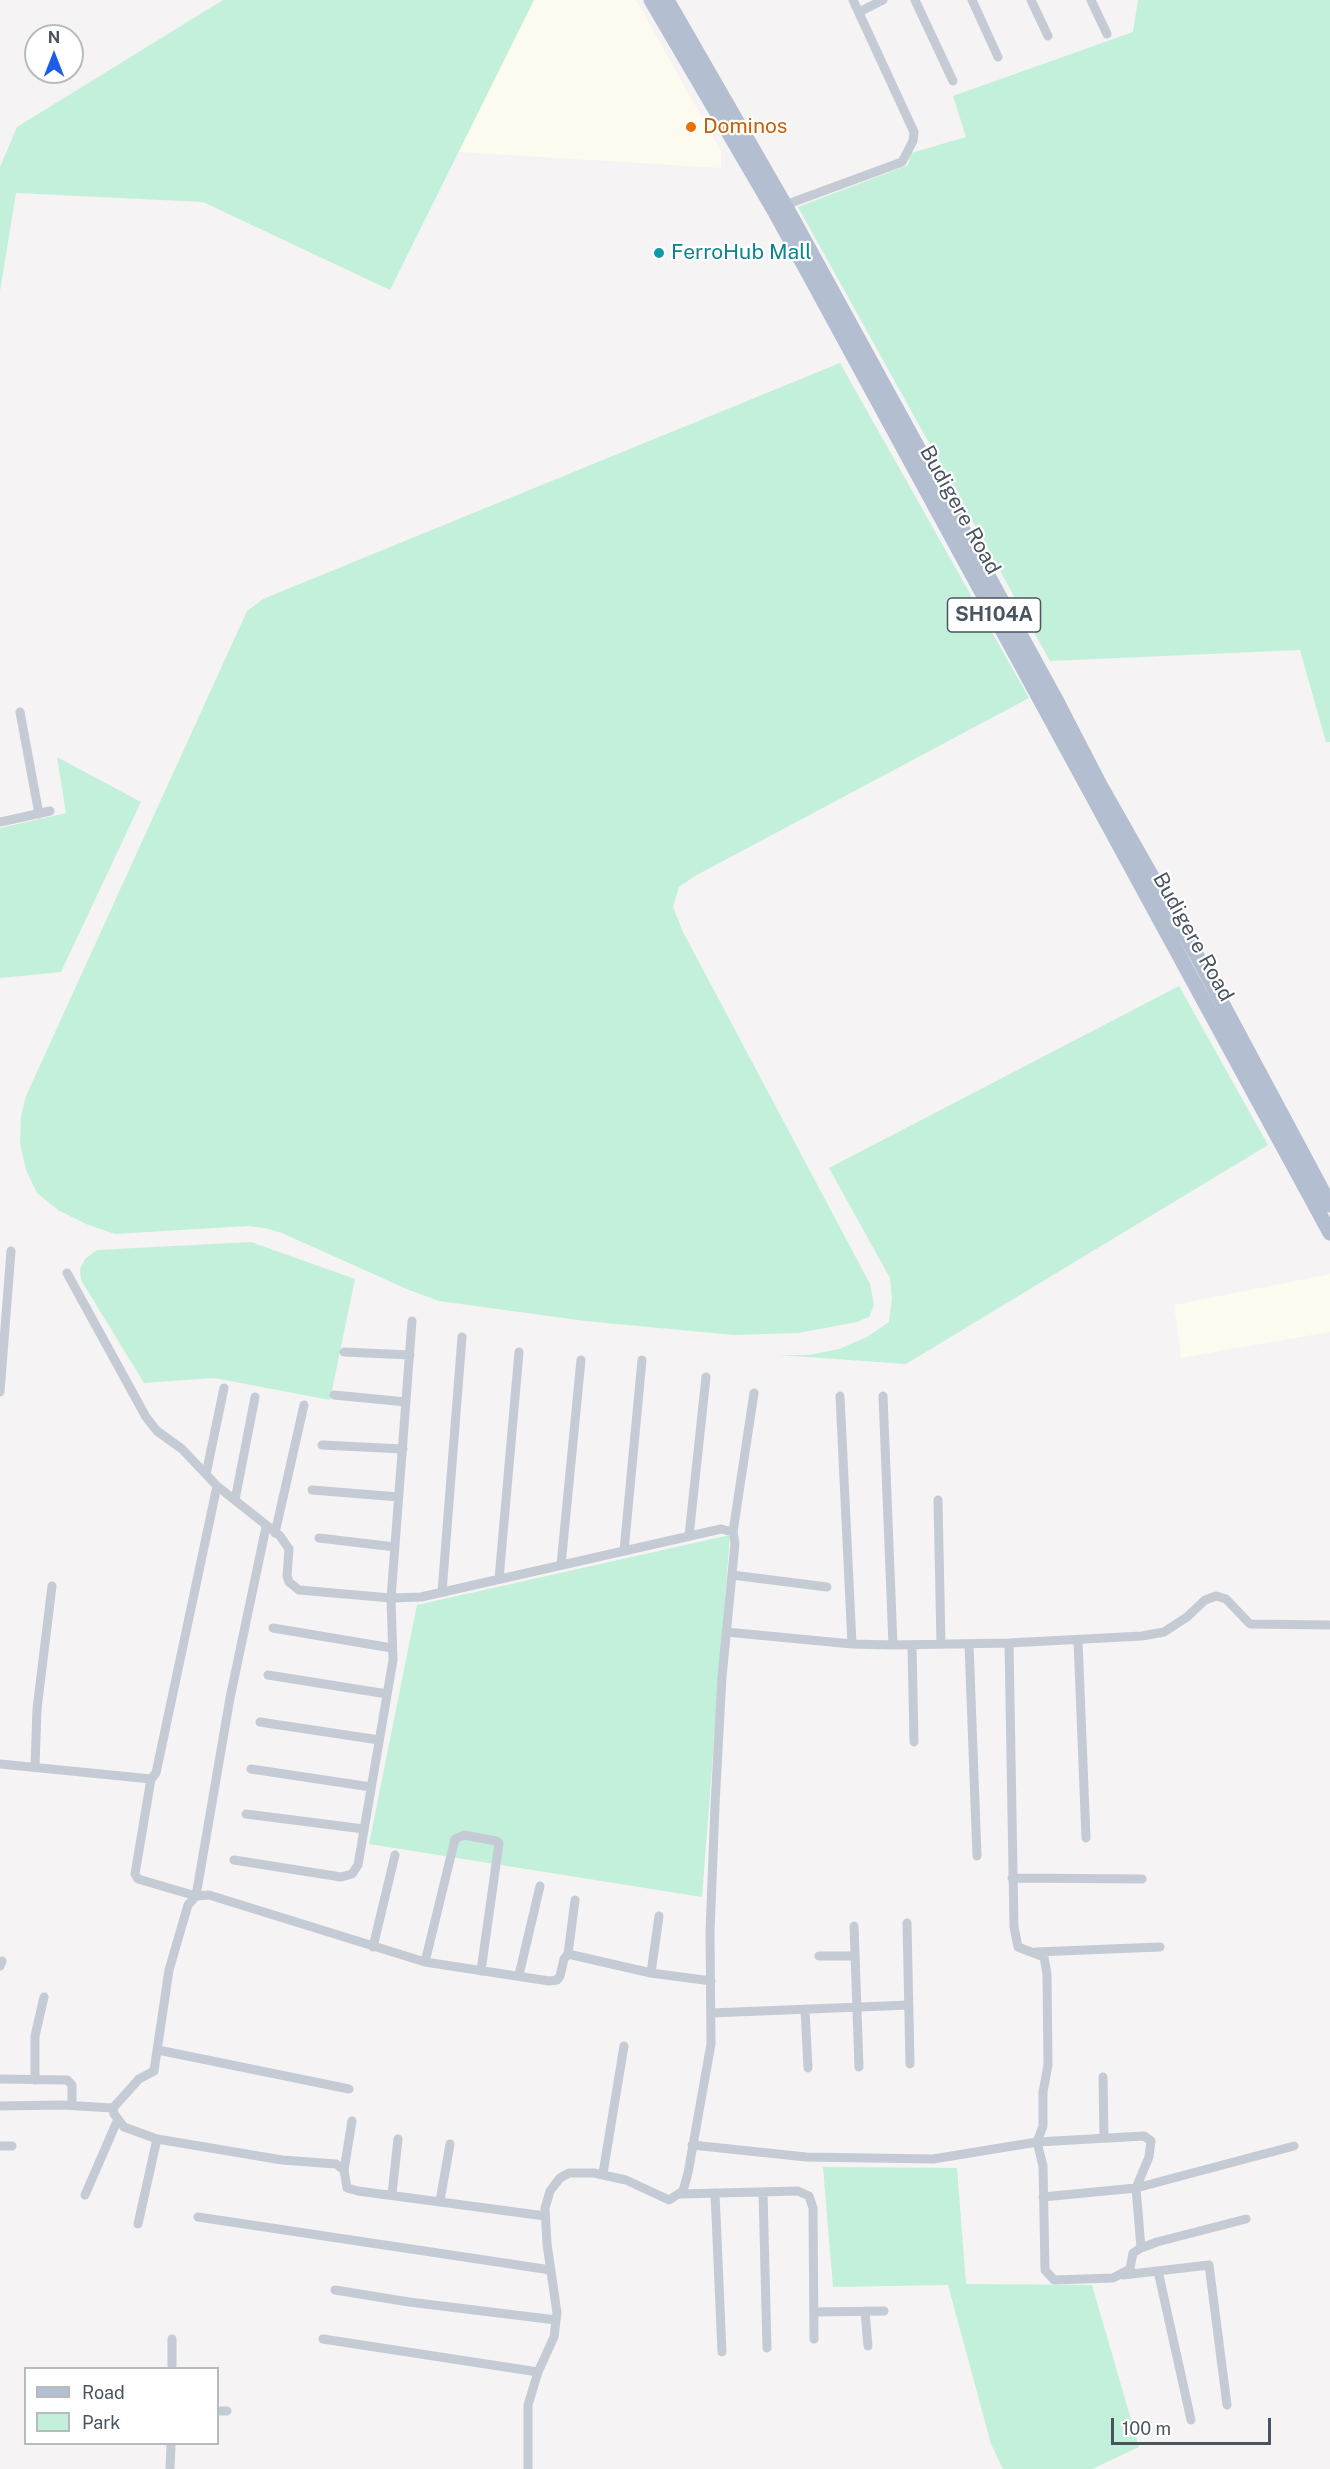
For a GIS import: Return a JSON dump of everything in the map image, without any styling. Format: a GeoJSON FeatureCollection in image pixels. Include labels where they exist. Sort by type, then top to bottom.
{"type":"FeatureCollection","features":[{"type":"Feature","properties":{"kind":"main road","name":"Budigere Road"},"geometry":{"type":"LineString","coordinates":[[651,0],[775,212],[1330,1233]]}},
{"type":"Feature","properties":{"kind":"main road","name":"Budigere Road"},"geometry":{"type":"LineString","coordinates":[[667,0],[785,205],[1101,785],[1201,963],[1330,1205]]}},
{"type":"Feature","properties":{"kind":"street"},"geometry":{"type":"LineString","coordinates":[[785,205],[902,162],[913,141],[914,132],[853,0]]}},
{"type":"Feature","properties":{"kind":"street"},"geometry":{"type":"LineString","coordinates":[[859,12],[883,0]]}},
{"type":"Feature","properties":{"kind":"street"},"geometry":{"type":"LineString","coordinates":[[915,0],[953,81]]}},
{"type":"Feature","properties":{"kind":"street"},"geometry":{"type":"LineString","coordinates":[[972,0],[998,57]]}},
{"type":"Feature","properties":{"kind":"street"},"geometry":{"type":"LineString","coordinates":[[1031,0],[1048,36]]}},
{"type":"Feature","properties":{"kind":"street"},"geometry":{"type":"LineString","coordinates":[[1091,0],[1107,34]]}},
{"type":"Feature","properties":{"kind":"street"},"geometry":{"type":"LineString","coordinates":[[20,712],[39,814]]}},
{"type":"Feature","properties":{"kind":"street"},"geometry":{"type":"LineString","coordinates":[[0,822],[50,812]]}},
{"type":"Feature","properties":{"kind":"street"},"geometry":{"type":"LineString","coordinates":[[0,1392],[11,1251]]}},
{"type":"Feature","properties":{"kind":"street"},"geometry":{"type":"LineString","coordinates":[[67,1273],[146,1417],[157,1431],[182,1449],[217,1486],[275,1533],[289,1550],[287,1576],[289,1582],[299,1590],[391,1598],[421,1598],[721,1529],[733,1532]]}},
{"type":"Feature","properties":{"kind":"street"},"geometry":{"type":"LineString","coordinates":[[234,1860],[341,1877],[352,1874],[358,1865],[387,1694],[392,1648],[391,1598],[412,1322]]}},
{"type":"Feature","properties":{"kind":"street"},"geometry":{"type":"LineString","coordinates":[[442,1592],[462,1337]]}},
{"type":"Feature","properties":{"kind":"street"},"geometry":{"type":"LineString","coordinates":[[344,1352],[410,1354]]}},
{"type":"Feature","properties":{"kind":"street"},"geometry":{"type":"LineString","coordinates":[[499,1579],[519,1352]]}},
{"type":"Feature","properties":{"kind":"street"},"geometry":{"type":"LineString","coordinates":[[561,1565],[581,1360]]}},
{"type":"Feature","properties":{"kind":"street"},"geometry":{"type":"LineString","coordinates":[[624,1551],[642,1360]]}},
{"type":"Feature","properties":{"kind":"street"},"geometry":{"type":"LineString","coordinates":[[689,1536],[706,1377]]}},
{"type":"Feature","properties":{"kind":"street"},"geometry":{"type":"LineString","coordinates":[[206,1473],[224,1388]]}},
{"type":"Feature","properties":{"kind":"street"},"geometry":{"type":"LineString","coordinates":[[528,2469],[528,2405],[538,2372],[554,2337],[556,2320],[545,2216],[548,2196],[560,2178],[575,2172],[603,2174],[626,2180],[665,2200],[681,2194],[685,2188],[711,2044],[710,1932],[726,1632],[735,1544],[733,1532],[754,1393]]}},
{"type":"Feature","properties":{"kind":"street"},"geometry":{"type":"LineString","coordinates":[[334,1395],[406,1402]]}},
{"type":"Feature","properties":{"kind":"street"},"geometry":{"type":"LineString","coordinates":[[840,1396],[852,1644]]}},
{"type":"Feature","properties":{"kind":"street"},"geometry":{"type":"LineString","coordinates":[[882,1396],[893,1645]]}},
{"type":"Feature","properties":{"kind":"street"},"geometry":{"type":"LineString","coordinates":[[235,1500],[255,1397]]}},
{"type":"Feature","properties":{"kind":"street"},"geometry":{"type":"LineString","coordinates":[[275,1533],[304,1405]]}},
{"type":"Feature","properties":{"kind":"street"},"geometry":{"type":"LineString","coordinates":[[322,1445],[403,1449]]}},
{"type":"Feature","properties":{"kind":"street"},"geometry":{"type":"LineString","coordinates":[[217,1486],[159,1767],[151,1779],[135,1874],[138,1879],[196,1896],[210,1895],[424,1962],[549,1981],[557,1980],[560,1976],[564,1959],[568,1954],[575,1900]]}},
{"type":"Feature","properties":{"kind":"street"},"geometry":{"type":"LineString","coordinates":[[312,1490],[399,1497]]}},
{"type":"Feature","properties":{"kind":"street"},"geometry":{"type":"LineString","coordinates":[[938,1500],[941,1644]]}},
{"type":"Feature","properties":{"kind":"street"},"geometry":{"type":"LineString","coordinates":[[113,2108],[139,2079],[154,2071],[169,1970],[188,1905],[196,1896],[230,1698],[266,1527]]}},
{"type":"Feature","properties":{"kind":"street"},"geometry":{"type":"LineString","coordinates":[[319,1538],[395,1547]]}},
{"type":"Feature","properties":{"kind":"street"},"geometry":{"type":"LineString","coordinates":[[732,1575],[827,1587]]}},
{"type":"Feature","properties":{"kind":"street"},"geometry":{"type":"LineString","coordinates":[[35,1767],[37,1709],[52,1586]]}},
{"type":"Feature","properties":{"kind":"street"},"geometry":{"type":"LineString","coordinates":[[726,1632],[852,1644],[893,1645],[1009,1643],[1142,1636],[1164,1632],[1187,1617],[1205,1600],[1216,1596],[1226,1599],[1250,1624],[1330,1625]]}},
{"type":"Feature","properties":{"kind":"street"},"geometry":{"type":"LineString","coordinates":[[273,1628],[392,1648]]}},
{"type":"Feature","properties":{"kind":"street"},"geometry":{"type":"LineString","coordinates":[[1078,1640],[1086,1838]]}},
{"type":"Feature","properties":{"kind":"street"},"geometry":{"type":"LineString","coordinates":[[1009,1643],[1012,1878],[1016,1943],[1021,1949],[1044,1957],[1047,1974],[1048,2066],[1042,2092],[1043,2126],[1037,2142],[1042,2166],[1045,2270],[1054,2280],[1069,2281],[1113,2278],[1209,2265],[1227,2405]]}},
{"type":"Feature","properties":{"kind":"street"},"geometry":{"type":"LineString","coordinates":[[969,1644],[977,1856]]}},
{"type":"Feature","properties":{"kind":"street"},"geometry":{"type":"LineString","coordinates":[[912,1645],[914,1742]]}},
{"type":"Feature","properties":{"kind":"street"},"geometry":{"type":"LineString","coordinates":[[268,1676],[387,1694]]}},
{"type":"Feature","properties":{"kind":"street"},"geometry":{"type":"LineString","coordinates":[[260,1722],[379,1740]]}},
{"type":"Feature","properties":{"kind":"street"},"geometry":{"type":"LineString","coordinates":[[0,1764],[151,1779]]}},
{"type":"Feature","properties":{"kind":"street"},"geometry":{"type":"LineString","coordinates":[[251,1769],[371,1787]]}},
{"type":"Feature","properties":{"kind":"street"},"geometry":{"type":"LineString","coordinates":[[246,1814],[364,1829]]}},
{"type":"Feature","properties":{"kind":"street"},"geometry":{"type":"LineString","coordinates":[[424,1962],[455,1839],[464,1835],[496,1841],[499,1844],[481,1971]]}},
{"type":"Feature","properties":{"kind":"street"},"geometry":{"type":"LineString","coordinates":[[373,1947],[395,1855]]}},
{"type":"Feature","properties":{"kind":"street"},"geometry":{"type":"LineString","coordinates":[[1012,1878],[1142,1879]]}},
{"type":"Feature","properties":{"kind":"street"},"geometry":{"type":"LineString","coordinates":[[519,1975],[540,1886]]}},
{"type":"Feature","properties":{"kind":"street"},"geometry":{"type":"LineString","coordinates":[[651,1972],[659,1916]]}},
{"type":"Feature","properties":{"kind":"street"},"geometry":{"type":"LineString","coordinates":[[907,1923],[910,2064]]}},
{"type":"Feature","properties":{"kind":"street"},"geometry":{"type":"LineString","coordinates":[[854,1926],[859,2067]]}},
{"type":"Feature","properties":{"kind":"street"},"geometry":{"type":"LineString","coordinates":[[1033,1952],[1160,1947]]}},
{"type":"Feature","properties":{"kind":"street"},"geometry":{"type":"LineString","coordinates":[[568,1954],[651,1972],[711,1981]]}},
{"type":"Feature","properties":{"kind":"street"},"geometry":{"type":"LineString","coordinates":[[819,1956],[855,1956]]}},
{"type":"Feature","properties":{"kind":"street"},"geometry":{"type":"LineString","coordinates":[[35,2080],[35,2036],[44,1997]]}},
{"type":"Feature","properties":{"kind":"street"},"geometry":{"type":"LineString","coordinates":[[711,2013],[909,2005]]}},
{"type":"Feature","properties":{"kind":"street"},"geometry":{"type":"LineString","coordinates":[[805,2009],[808,2068]]}},
{"type":"Feature","properties":{"kind":"street"},"geometry":{"type":"LineString","coordinates":[[603,2174],[624,2046]]}},
{"type":"Feature","properties":{"kind":"street"},"geometry":{"type":"LineString","coordinates":[[158,2050],[349,2089]]}},
{"type":"Feature","properties":{"kind":"street"},"geometry":{"type":"LineString","coordinates":[[1102,2078],[1104,2137]]}},
{"type":"Feature","properties":{"kind":"street"},"geometry":{"type":"LineString","coordinates":[[0,2079],[70,2082],[72,2105]]}},
{"type":"Feature","properties":{"kind":"street"},"geometry":{"type":"LineString","coordinates":[[0,2106],[72,2105],[113,2108]]}},
{"type":"Feature","properties":{"kind":"street"},"geometry":{"type":"LineString","coordinates":[[113,2108],[114,2114],[124,2127],[158,2139],[282,2160],[336,2164],[344,2170]]}},
{"type":"Feature","properties":{"kind":"street"},"geometry":{"type":"LineString","coordinates":[[85,2195],[118,2120]]}},
{"type":"Feature","properties":{"kind":"street"},"geometry":{"type":"LineString","coordinates":[[352,2121],[344,2170],[347,2188],[545,2216]]}},
{"type":"Feature","properties":{"kind":"street"},"geometry":{"type":"LineString","coordinates":[[692,2145],[806,2157],[933,2159],[1037,2142],[1144,2136],[1151,2141],[1149,2157],[1136,2188],[1141,2248]]}},
{"type":"Feature","properties":{"kind":"street"},"geometry":{"type":"LineString","coordinates":[[138,2224],[158,2139]]}},
{"type":"Feature","properties":{"kind":"street"},"geometry":{"type":"LineString","coordinates":[[392,2194],[399,2139]]}},
{"type":"Feature","properties":{"kind":"street"},"geometry":{"type":"LineString","coordinates":[[440,2201],[450,2144]]}},
{"type":"Feature","properties":{"kind":"street"},"geometry":{"type":"LineString","coordinates":[[0,2146],[12,2146]]}},
{"type":"Feature","properties":{"kind":"street"},"geometry":{"type":"LineString","coordinates":[[1043,2197],[1136,2188],[1294,2146]]}},
{"type":"Feature","properties":{"kind":"street"},"geometry":{"type":"LineString","coordinates":[[681,2194],[798,2191],[809,2196],[813,2208],[814,2339]]}},
{"type":"Feature","properties":{"kind":"street"},"geometry":{"type":"LineString","coordinates":[[763,2192],[767,2348]]}},
{"type":"Feature","properties":{"kind":"street"},"geometry":{"type":"LineString","coordinates":[[715,2193],[723,2352]]}},
{"type":"Feature","properties":{"kind":"street"},"geometry":{"type":"LineString","coordinates":[[198,2217],[551,2270]]}},
{"type":"Feature","properties":{"kind":"street"},"geometry":{"type":"LineString","coordinates":[[1123,2275],[1130,2269],[1133,2253],[1141,2248],[1246,2219]]}},
{"type":"Feature","properties":{"kind":"street"},"geometry":{"type":"LineString","coordinates":[[1158,2271],[1191,2420]]}},
{"type":"Feature","properties":{"kind":"street"},"geometry":{"type":"LineString","coordinates":[[335,2290],[409,2302],[556,2320]]}},
{"type":"Feature","properties":{"kind":"street"},"geometry":{"type":"LineString","coordinates":[[866,2311],[868,2346]]}},
{"type":"Feature","properties":{"kind":"street"},"geometry":{"type":"LineString","coordinates":[[814,2312],[884,2311]]}},
{"type":"Feature","properties":{"kind":"street"},"geometry":{"type":"LineString","coordinates":[[172,2339],[172,2367]]}},
{"type":"Feature","properties":{"kind":"street"},"geometry":{"type":"LineString","coordinates":[[323,2339],[538,2372]]}},
{"type":"Feature","properties":{"kind":"street"},"geometry":{"type":"LineString","coordinates":[[170,2469],[171,2445]]}},
{"type":"Feature","properties":{"kind":"shaded area"},"geometry":{"type":"Polygon","coordinates":[[[534,0],[636,0],[721,151],[721,168],[457,152],[534,0]]]}},
{"type":"Feature","properties":{"kind":"shaded area"},"geometry":{"type":"Polygon","coordinates":[[[1330,1274],[1330,1332],[1181,1358],[1174,1305],[1330,1274]]]}},
{"type":"Feature","properties":{"kind":"green space"},"geometry":{"type":"Polygon","coordinates":[[[223,0],[534,0],[390,290],[203,202],[16,193],[0,291],[0,167],[17,127],[223,0]]]}},
{"type":"Feature","properties":{"kind":"green space"},"geometry":{"type":"Polygon","coordinates":[[[1138,0],[1330,0],[1330,742],[1326,742],[1300,650],[1050,661],[798,207],[908,165],[911,153],[966,137],[953,96],[1133,32],[1138,0]]]}},
{"type":"Feature","properties":{"kind":"green space"},"geometry":{"type":"Polygon","coordinates":[[[840,363],[1029,698],[695,876],[679,887],[673,907],[683,932],[870,1284],[874,1305],[869,1317],[857,1322],[798,1333],[734,1335],[585,1321],[439,1301],[409,1290],[282,1233],[265,1228],[247,1226],[115,1234],[86,1224],[58,1210],[37,1193],[26,1170],[20,1143],[21,1116],[26,1096],[247,611],[263,599],[840,363]]]}},
{"type":"Feature","properties":{"kind":"green space"},"geometry":{"type":"Polygon","coordinates":[[[57,757],[141,802],[61,972],[0,978],[0,828],[66,813],[57,757]]]}},
{"type":"Feature","properties":{"kind":"green space"},"geometry":{"type":"Polygon","coordinates":[[[1179,986],[1268,1145],[906,1364],[779,1355],[809,1355],[839,1349],[867,1337],[889,1322],[892,1298],[890,1278],[829,1168],[1179,986]]]}},
{"type":"Feature","properties":{"kind":"green space"},"geometry":{"type":"Polygon","coordinates":[[[251,1242],[355,1279],[330,1400],[214,1378],[144,1383],[81,1280],[80,1269],[85,1259],[97,1250],[251,1242]]]}},
{"type":"Feature","properties":{"kind":"green space"},"geometry":{"type":"Polygon","coordinates":[[[730,1535],[702,1897],[369,1844],[417,1605],[730,1535]]]}},
{"type":"Feature","properties":{"kind":"green space"},"geometry":{"type":"Polygon","coordinates":[[[823,2167],[957,2168],[966,2284],[1092,2285],[1139,2447],[1092,2469],[1003,2469],[991,2444],[948,2285],[833,2287],[823,2167]]]}},
{"type":"Feature","properties":{"kind":"place","name":"Dominos"},"geometry":{"type":"Point","coordinates":[691,127]}},
{"type":"Feature","properties":{"kind":"place","name":"FerroHub Mall"},"geometry":{"type":"Point","coordinates":[659,253]}}]}
